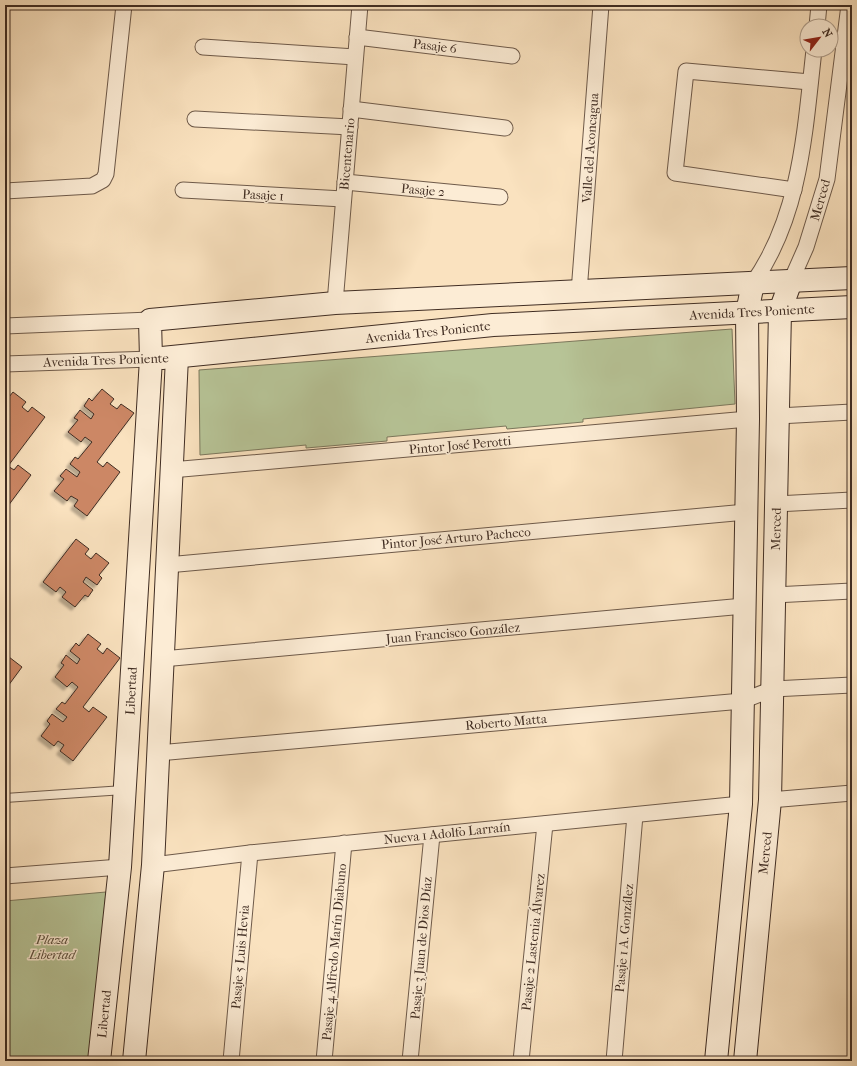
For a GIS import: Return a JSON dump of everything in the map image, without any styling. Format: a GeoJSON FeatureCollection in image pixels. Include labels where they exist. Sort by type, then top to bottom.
{"type":"FeatureCollection","features":[{"type":"Feature","properties":{"kind":"street"},"geometry":{"type":"LineString","coordinates":[[5,191],[92,186],[103,180],[108,168],[124,5]]}},
{"type":"Feature","properties":{"kind":"street","name":"Bicentenario"},"geometry":{"type":"LineString","coordinates":[[335,303],[360,5]]}},
{"type":"Feature","properties":{"kind":"street","name":"Valle del Aconcagua"},"geometry":{"type":"LineString","coordinates":[[579,292],[601,5]]}},
{"type":"Feature","properties":{"kind":"street"},"geometry":{"type":"LineString","coordinates":[[818,18],[819,5]]}},
{"type":"Feature","properties":{"kind":"street","name":"Merced"},"geometry":{"type":"LineString","coordinates":[[745,1061],[770,800],[780,311],[814,223],[827,179],[849,5]]}},
{"type":"Feature","properties":{"kind":"street","name":"Pasaje 6"},"geometry":{"type":"LineString","coordinates":[[357,37],[512,56]]}},
{"type":"Feature","properties":{"kind":"street"},"geometry":{"type":"LineString","coordinates":[[203,47],[356,57]]}},
{"type":"Feature","properties":{"kind":"street","name":"Merced"},"geometry":{"type":"LineString","coordinates":[[716,1061],[741,804],[748,419],[747,312],[753,283],[767,264],[790,206],[801,156],[813,58]]}},
{"type":"Feature","properties":{"kind":"street"},"geometry":{"type":"LineString","coordinates":[[794,190],[675,173],[686,71],[810,82]]}},
{"type":"Feature","properties":{"kind":"street"},"geometry":{"type":"LineString","coordinates":[[351,109],[505,128]]}},
{"type":"Feature","properties":{"kind":"street"},"geometry":{"type":"LineString","coordinates":[[196,119],[350,126]]}},
{"type":"Feature","properties":{"kind":"street","name":"Pasaje 2"},"geometry":{"type":"LineString","coordinates":[[345,182],[500,197]]}},
{"type":"Feature","properties":{"kind":"street","name":"Pasaje 1"},"geometry":{"type":"LineString","coordinates":[[183,190],[344,199]]}},
{"type":"Feature","properties":{"kind":"street"},"geometry":{"type":"LineString","coordinates":[[5,326],[150,320],[335,303],[852,278]]}},
{"type":"Feature","properties":{"kind":"street"},"geometry":{"type":"LineString","coordinates":[[490,296],[493,325]]}},
{"type":"Feature","properties":{"kind":"street","name":"Avenida Tres Poniente"},"geometry":{"type":"LineString","coordinates":[[5,364],[151,359],[493,325],[852,307]]}},
{"type":"Feature","properties":{"kind":"street","name":"Libertad"},"geometry":{"type":"LineString","coordinates":[[99,1061],[120,867],[151,359],[150,320]]}},
{"type":"Feature","properties":{"kind":"street"},"geometry":{"type":"LineString","coordinates":[[134,1061],[153,865],[176,357]]}},
{"type":"Feature","properties":{"kind":"street"},"geometry":{"type":"LineString","coordinates":[[778,416],[852,412]]}},
{"type":"Feature","properties":{"kind":"street","name":"Pintor José Perotti"},"geometry":{"type":"LineString","coordinates":[[171,470],[748,419]]}},
{"type":"Feature","properties":{"kind":"street"},"geometry":{"type":"LineString","coordinates":[[776,504],[852,500]]}},
{"type":"Feature","properties":{"kind":"street","name":"Pintor José Arturo Pacheco"},"geometry":{"type":"LineString","coordinates":[[167,565],[746,512]]}},
{"type":"Feature","properties":{"kind":"street"},"geometry":{"type":"LineString","coordinates":[[774,595],[852,591]]}},
{"type":"Feature","properties":{"kind":"street","name":"Juan Francisco González"},"geometry":{"type":"LineString","coordinates":[[162,659],[744,606]]}},
{"type":"Feature","properties":{"kind":"street","name":"Roberto Matta"},"geometry":{"type":"LineString","coordinates":[[158,753],[742,701],[773,689],[852,685]]}},
{"type":"Feature","properties":{"kind":"street"},"geometry":{"type":"LineString","coordinates":[[770,800],[852,793]]}},
{"type":"Feature","properties":{"kind":"street","name":"Nueva 1 Adolfo Larraín"},"geometry":{"type":"LineString","coordinates":[[153,865],[250,852],[741,804]]}},
{"type":"Feature","properties":{"kind":"street","name":"Pasaje 1 A. González"},"geometry":{"type":"LineString","coordinates":[[614,1061],[635,815]]}},
{"type":"Feature","properties":{"kind":"street","name":"Pasaje 2 Lastenia Álvarez"},"geometry":{"type":"LineString","coordinates":[[521,1061],[545,824]]}},
{"type":"Feature","properties":{"kind":"street","name":"Pasaje 3 Juan de Dios Díaz"},"geometry":{"type":"LineString","coordinates":[[410,1061],[432,835]]}},
{"type":"Feature","properties":{"kind":"street","name":"Pasaje 4 Alfredo Marín Diabuno"},"geometry":{"type":"LineString","coordinates":[[324,1061],[344,843]]}},
{"type":"Feature","properties":{"kind":"street","name":"Pasaje 5 Luis Hevia"},"geometry":{"type":"LineString","coordinates":[[231,1061],[250,852]]}},
{"type":"Feature","properties":{"kind":"street"},"geometry":{"type":"LineString","coordinates":[[5,876],[153,865]]}},
{"type":"Feature","properties":{"kind":"lane"},"geometry":{"type":"LineString","coordinates":[[5,798],[125,790]]}},
{"type":"Feature","properties":{"kind":"green space"},"geometry":{"type":"Polygon","coordinates":[[[732,329],[735,404],[583,419],[583,422],[507,429],[506,426],[387,437],[387,441],[306,448],[306,445],[200,455],[199,370],[732,329]]]}},
{"type":"Feature","properties":{"kind":"green space","name":"Plaza Libertad"},"geometry":{"type":"Polygon","coordinates":[[[106,892],[89,1061],[5,1061],[5,901],[106,892]]]}},
{"type":"Feature","properties":{"kind":"building"},"geometry":{"type":"Polygon","coordinates":[[[102,389],[114,399],[110,404],[117,409],[121,404],[134,413],[97,462],[103,467],[107,462],[120,472],[87,516],[74,506],[78,500],[71,496],[67,501],[54,491],[64,479],[60,476],[66,469],[77,477],[80,472],[70,464],[75,457],[78,459],[92,442],[85,437],[81,442],[68,432],[78,420],[74,418],[80,410],[91,419],[94,414],[84,406],[89,398],[92,401],[102,389]]]}},
{"type":"Feature","properties":{"kind":"building"},"geometry":{"type":"Polygon","coordinates":[[[13,392],[26,402],[22,407],[28,412],[32,407],[45,417],[8,466],[14,470],[18,465],[31,475],[5,510],[5,402],[13,392]]]}},
{"type":"Feature","properties":{"kind":"building"},"geometry":{"type":"Polygon","coordinates":[[[76,539],[89,549],[85,554],[91,559],[96,553],[109,563],[99,575],[102,578],[97,585],[86,577],[83,582],[93,590],[88,597],[85,595],[75,607],[62,597],[66,592],[60,587],[56,592],[43,582],[76,539]]]}},
{"type":"Feature","properties":{"kind":"building"},"geometry":{"type":"Polygon","coordinates":[[[88,634],[101,644],[97,649],[103,654],[107,648],[120,658],[83,707],[89,712],[93,707],[107,717],[73,761],[60,751],[64,745],[58,741],[54,746],[41,736],[50,724],[47,721],[52,714],[63,722],[67,717],[56,709],[62,702],[65,704],[78,687],[72,682],[67,687],[55,677],[64,665],[61,663],[66,655],[77,664],[80,659],[70,651],[76,643],[79,646],[88,634]]]}},
{"type":"Feature","properties":{"kind":"building"},"geometry":{"type":"Polygon","coordinates":[[[9,657],[22,667],[5,690],[5,663],[9,657]]]}}]}
